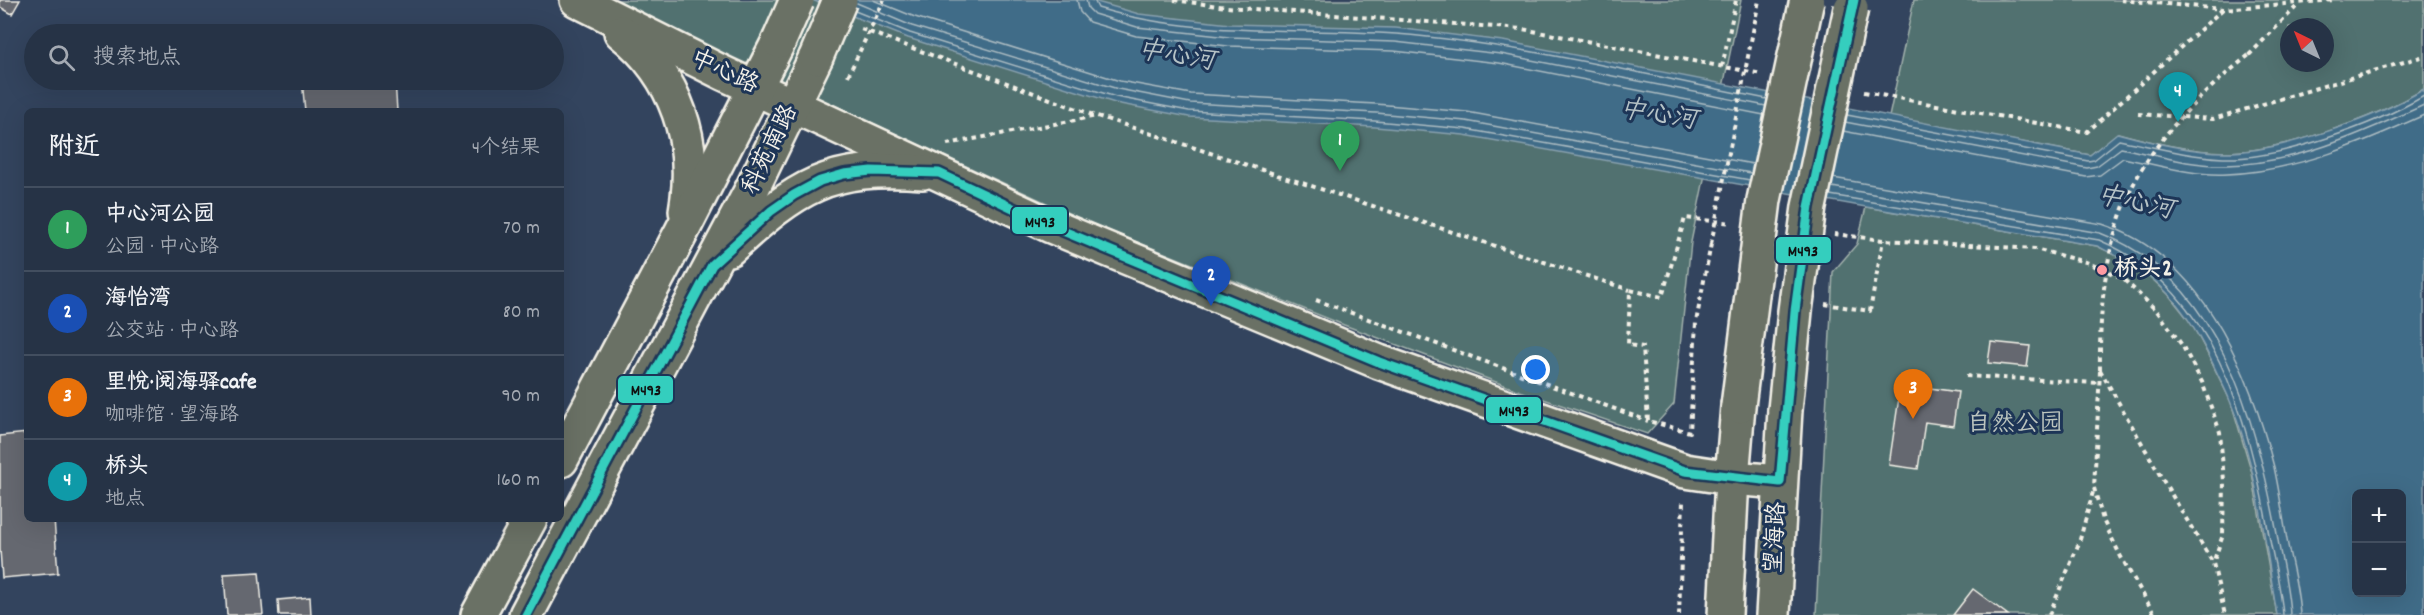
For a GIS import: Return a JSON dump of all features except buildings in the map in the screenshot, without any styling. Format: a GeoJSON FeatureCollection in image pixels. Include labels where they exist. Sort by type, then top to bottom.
{"type":"FeatureCollection","features":[{"type":"Feature","properties":{"kind":"main road","name":"科苑南路"},"geometry":{"type":"LineString","coordinates":[[564,454],[756,88],[797,0]]}},
{"type":"Feature","properties":{"kind":"main road","name":"科苑南路"},"geometry":{"type":"LineString","coordinates":[[525,615],[712,265],[793,105],[840,0]]}},
{"type":"Feature","properties":{"kind":"main road","name":"望海路"},"geometry":{"type":"LineString","coordinates":[[1725,615],[1738,406],[1764,200],[1807,0]]}},
{"type":"Feature","properties":{"kind":"main road","name":"中心路"},"geometry":{"type":"LineString","coordinates":[[582,3],[793,105],[946,161],[1051,226],[1379,362],[1685,471],[1780,482]]}},
{"type":"Feature","properties":{"kind":"main road"},"geometry":{"type":"LineString","coordinates":[[582,3],[625,35],[647,56],[671,92],[681,114],[688,138],[690,186],[681,233]]}},
{"type":"Feature","properties":{"kind":"main road","name":"望海路"},"geometry":{"type":"LineString","coordinates":[[1773,615],[1785,410],[1795,311],[1809,207],[1853,4]]}},
{"type":"Feature","properties":{"kind":"main road"},"geometry":{"type":"LineString","coordinates":[[712,265],[771,211],[820,181],[844,174],[946,161]]}},
{"type":"Feature","properties":{"kind":"main road"},"geometry":{"type":"LineString","coordinates":[[478,615],[528,522]]}},
{"type":"Feature","properties":{"kind":"path"},"geometry":{"type":"LineString","coordinates":[[848,76],[884,0]]}},
{"type":"Feature","properties":{"kind":"path"},"geometry":{"type":"LineString","coordinates":[[1174,0],[1226,7],[1522,30],[1768,75]]}},
{"type":"Feature","properties":{"kind":"path"},"geometry":{"type":"LineString","coordinates":[[1722,67],[1736,0]]}},
{"type":"Feature","properties":{"kind":"path"},"geometry":{"type":"LineString","coordinates":[[1679,615],[1685,471],[1690,432],[1696,322],[1759,0]]}},
{"type":"Feature","properties":{"kind":"path"},"geometry":{"type":"LineString","coordinates":[[2121,0],[2223,9],[2334,0]]}},
{"type":"Feature","properties":{"kind":"path"},"geometry":{"type":"LineString","coordinates":[[2049,615],[2079,543],[2094,488],[2100,323],[2104,283],[2112,241],[2129,194],[2151,153],[2186,111],[2216,81],[2249,55],[2300,3]]}},
{"type":"Feature","properties":{"kind":"path"},"geometry":{"type":"LineString","coordinates":[[1860,92],[2087,132],[2223,9]]}},
{"type":"Feature","properties":{"kind":"path"},"geometry":{"type":"LineString","coordinates":[[857,28],[1097,116],[1630,290],[1662,297],[1685,218],[1743,224]]}},
{"type":"Feature","properties":{"kind":"path"},"geometry":{"type":"LineString","coordinates":[[2138,114],[2213,119],[2424,56]]}},
{"type":"Feature","properties":{"kind":"path"},"geometry":{"type":"LineString","coordinates":[[946,161],[942,145],[1097,116]]}},
{"type":"Feature","properties":{"kind":"path"},"geometry":{"type":"LineString","coordinates":[[1825,233],[1883,240],[2035,249],[2086,262],[2122,278],[2157,311],[2182,345],[2202,382],[2220,432],[2224,481],[2223,536],[2213,563]]}},
{"type":"Feature","properties":{"kind":"path"},"geometry":{"type":"LineString","coordinates":[[1818,303],[1870,311],[1883,240]]}},
{"type":"Feature","properties":{"kind":"path"},"geometry":{"type":"LineString","coordinates":[[1630,290],[1628,345],[1643,347],[1648,421]]}},
{"type":"Feature","properties":{"kind":"path"},"geometry":{"type":"LineString","coordinates":[[1306,296],[1648,421],[1690,432]]}},
{"type":"Feature","properties":{"kind":"path"},"geometry":{"type":"LineString","coordinates":[[2100,370],[2213,563],[2225,615]]}},
{"type":"Feature","properties":{"kind":"path"},"geometry":{"type":"LineString","coordinates":[[1966,376],[2099,383]]}},
{"type":"Feature","properties":{"kind":"path"},"geometry":{"type":"LineString","coordinates":[[2094,488],[2103,519],[2121,557],[2155,615]]}},
{"type":"Feature","properties":{"kind":"green space"},"geometry":{"type":"Polygon","coordinates":[[[617,0],[1741,0],[1691,242],[1674,404],[1647,434],[1520,391],[1344,325],[1090,223],[697,42],[617,0]]]}},
{"type":"Feature","properties":{"kind":"green space"},"geometry":{"type":"Polygon","coordinates":[[[1914,0],[2424,0],[2424,89],[2381,111],[2300,140],[2248,150],[2212,152],[2171,146],[2118,133],[2090,155],[1889,117],[1914,0]]]}},
{"type":"Feature","properties":{"kind":"green space","name":"自然公园"},"geometry":{"type":"Polygon","coordinates":[[[1866,207],[2097,246],[2122,258],[2149,276],[2168,294],[2192,324],[2231,402],[2252,473],[2277,615],[1816,615],[1833,272],[1857,244],[1866,207]]]}},
{"type":"Feature","properties":{"kind":"water","name":"中心河"},"geometry":{"type":"Polygon","coordinates":[[[812,0],[1090,0],[1139,14],[1230,24],[1396,28],[1503,41],[2090,155],[2117,133],[2171,146],[2211,152],[2273,146],[2300,140],[2355,122],[2424,89],[2424,615],[2277,615],[2254,479],[2240,427],[2213,364],[2186,316],[2169,295],[2137,267],[2097,246],[1464,135],[1375,127],[1189,117],[1115,103],[908,38],[812,0]]]}},
{"type":"Feature","properties":{"kind":"transit line","name":"M493"},"geometry":{"type":"LineString","coordinates":[[526,615],[712,265],[771,211],[794,195],[820,181],[844,174],[871,171],[939,173],[1051,226],[1379,362],[1685,471],[1780,482],[1795,311],[1809,207],[1854,0]]}},
{"type":"Feature","properties":{"kind":"place","name":"桥头"},"geometry":{"type":"Point","coordinates":[2178,122]}},
{"type":"Feature","properties":{"kind":"place","name":"中心河公园"},"geometry":{"type":"Point","coordinates":[1340,171]}},
{"type":"Feature","properties":{"kind":"place","name":"桥头2"},"geometry":{"type":"Point","coordinates":[2102,270]}},
{"type":"Feature","properties":{"kind":"place","name":"海怡湾"},"geometry":{"type":"Point","coordinates":[1211,306]}},
{"type":"Feature","properties":{"kind":"place","name":"里悦·阅海驿cafe"},"geometry":{"type":"Point","coordinates":[1913,419]}}]}
